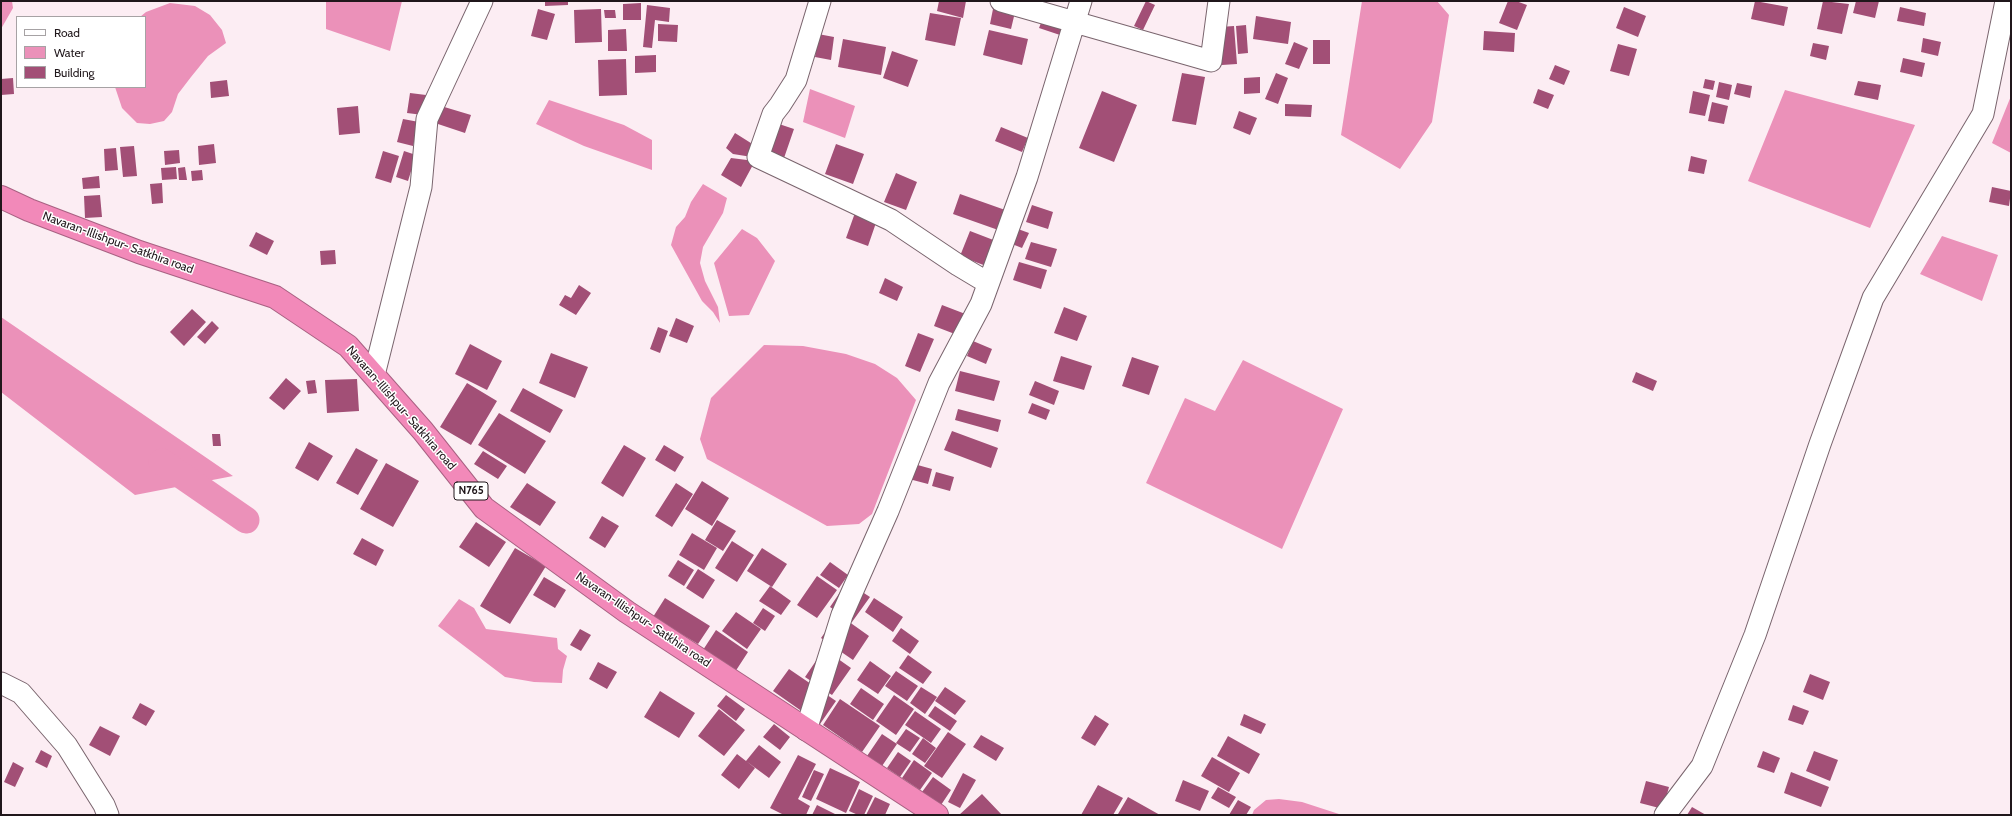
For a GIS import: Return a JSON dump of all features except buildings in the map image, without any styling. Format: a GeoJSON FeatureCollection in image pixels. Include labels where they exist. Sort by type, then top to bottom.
{"type":"FeatureCollection","features":[{"type":"Feature","properties":{"kind":"highway","name":"Navaran-Illishpur- Satkhira road"},"geometry":{"type":"LineString","coordinates":[[1,197],[29,210],[139,252],[275,297],[348,346],[423,430],[484,508],[627,612],[937,815]]}},
{"type":"Feature","properties":{"kind":"street"},"geometry":{"type":"LineString","coordinates":[[374,375],[421,187],[427,119],[482,1]]}},
{"type":"Feature","properties":{"kind":"street"},"geometry":{"type":"LineString","coordinates":[[820,1],[796,80],[773,114],[758,157],[891,220],[958,265],[988,282]]}},
{"type":"Feature","properties":{"kind":"street"},"geometry":{"type":"LineString","coordinates":[[1000,1],[1211,61],[1219,1]]}},
{"type":"Feature","properties":{"kind":"street"},"geometry":{"type":"LineString","coordinates":[[806,730],[842,615],[888,510],[939,383],[981,304],[1027,177],[1081,1]]}},
{"type":"Feature","properties":{"kind":"street"},"geometry":{"type":"LineString","coordinates":[[1666,815],[1702,766],[1755,635],[1820,444],[1874,298],[1982,114],[2006,1]]}},
{"type":"Feature","properties":{"kind":"street"},"geometry":{"type":"LineString","coordinates":[[1,683],[21,692],[67,746],[108,815]]}},
{"type":"Feature","properties":{"kind":"water"},"geometry":{"type":"Polygon","coordinates":[[[1,1],[12,1],[13,8],[1,29],[1,1]]]}},
{"type":"Feature","properties":{"kind":"water"},"geometry":{"type":"Polygon","coordinates":[[[326,1],[402,1],[390,51],[326,29],[326,1]]]}},
{"type":"Feature","properties":{"kind":"water"},"geometry":{"type":"Polygon","coordinates":[[[1362,1],[1437,1],[1449,15],[1432,122],[1400,169],[1341,135],[1362,1]]]}},
{"type":"Feature","properties":{"kind":"water"},"geometry":{"type":"Polygon","coordinates":[[[170,3],[195,6],[210,15],[222,30],[226,43],[208,56],[191,77],[178,94],[172,112],[164,121],[150,124],[137,123],[122,108],[115,88],[146,88],[146,16],[141,16],[146,12],[170,3]]]}},
{"type":"Feature","properties":{"kind":"water"},"geometry":{"type":"Polygon","coordinates":[[[810,89],[855,106],[845,138],[803,122],[810,89]]]}},
{"type":"Feature","properties":{"kind":"water"},"geometry":{"type":"Polygon","coordinates":[[[1785,90],[1915,125],[1870,228],[1748,181],[1785,90]]]}},
{"type":"Feature","properties":{"kind":"water"},"geometry":{"type":"Polygon","coordinates":[[[2011,96],[2011,153],[1992,143],[2011,96]]]}},
{"type":"Feature","properties":{"kind":"water"},"geometry":{"type":"Polygon","coordinates":[[[549,100],[624,125],[652,140],[652,170],[584,146],[536,124],[549,100]]]}},
{"type":"Feature","properties":{"kind":"water"},"geometry":{"type":"Polygon","coordinates":[[[703,184],[727,198],[723,213],[703,247],[700,263],[705,281],[718,307],[720,323],[713,312],[702,301],[671,245],[676,227],[685,217],[691,202],[703,184]]]}},
{"type":"Feature","properties":{"kind":"water"},"geometry":{"type":"Polygon","coordinates":[[[742,229],[757,238],[775,261],[749,315],[729,316],[714,263],[742,229]]]}},
{"type":"Feature","properties":{"kind":"water"},"geometry":{"type":"Polygon","coordinates":[[[1942,236],[1998,255],[1982,301],[1920,274],[1942,236]]]}},
{"type":"Feature","properties":{"kind":"water"},"geometry":{"type":"Polygon","coordinates":[[[1,317],[233,476],[135,495],[1,392],[1,317]]]}},
{"type":"Feature","properties":{"kind":"water"},"geometry":{"type":"Polygon","coordinates":[[[764,345],[803,346],[846,354],[875,364],[897,378],[916,400],[872,514],[859,524],[827,526],[707,459],[700,439],[711,398],[764,345]]]}},
{"type":"Feature","properties":{"kind":"water"},"geometry":{"type":"Polygon","coordinates":[[[1243,360],[1343,409],[1282,549],[1146,483],[1185,398],[1215,411],[1243,360]]]}},
{"type":"Feature","properties":{"kind":"water"},"geometry":{"type":"Polygon","coordinates":[[[459,599],[474,608],[486,629],[557,638],[558,649],[567,656],[563,670],[562,683],[534,682],[505,677],[438,626],[459,599]]]}},
{"type":"Feature","properties":{"kind":"water"},"geometry":{"type":"Polygon","coordinates":[[[1279,799],[1302,802],[1342,815],[1252,815],[1254,810],[1266,800],[1279,799]]]}},
{"type":"Feature","properties":{"kind":"waterway"},"geometry":{"type":"LineString","coordinates":[[162,462],[246,520]]}}]}
